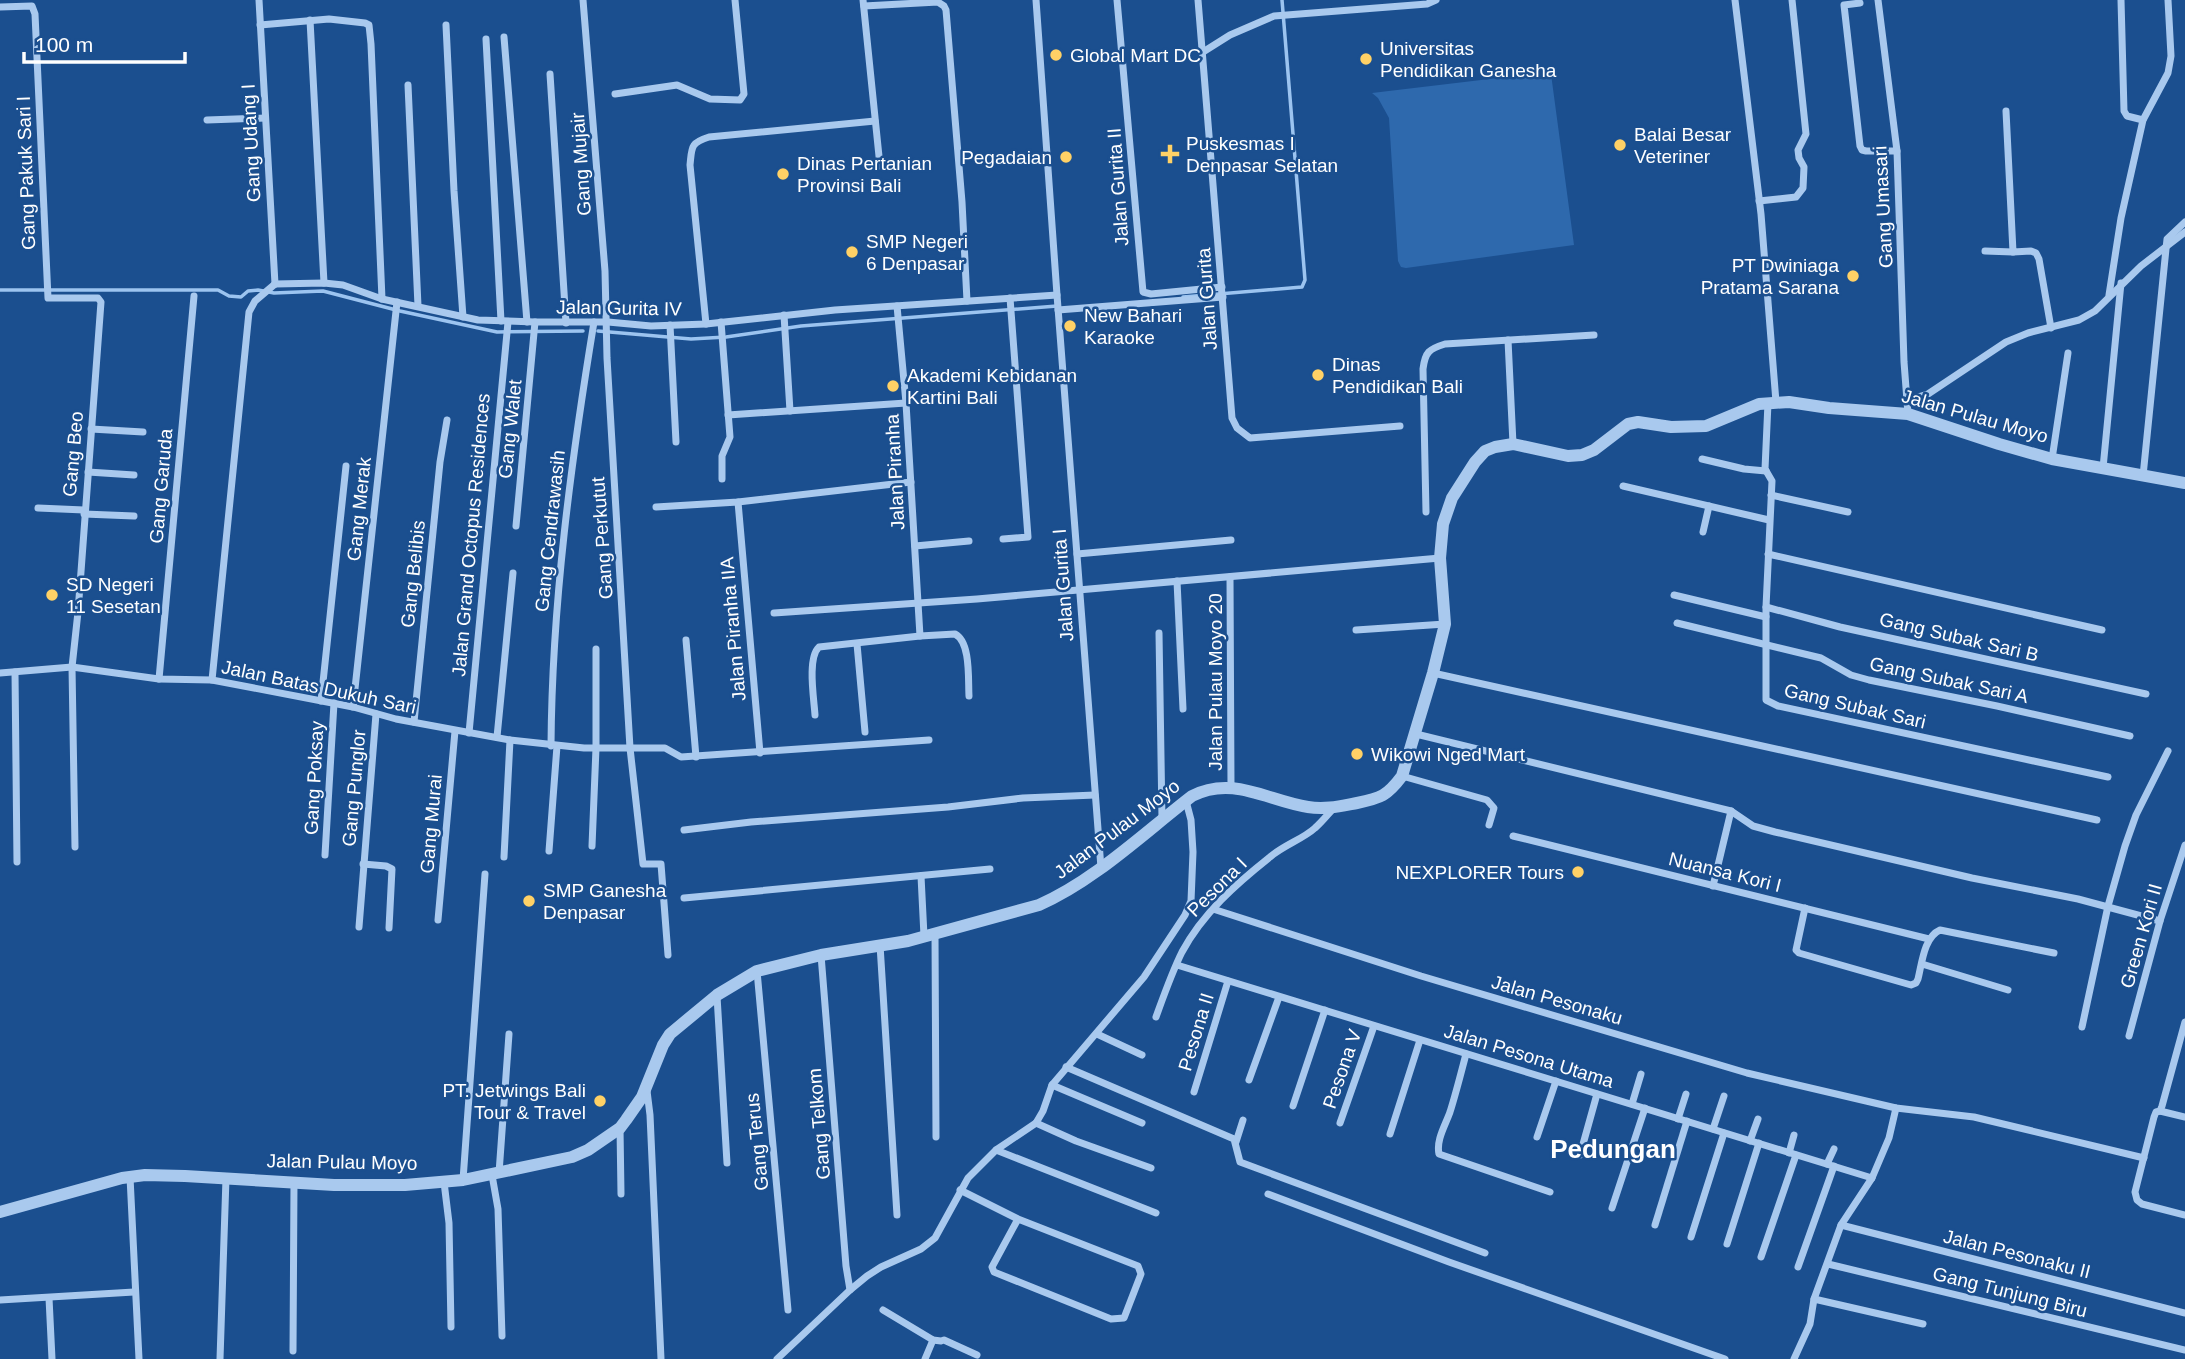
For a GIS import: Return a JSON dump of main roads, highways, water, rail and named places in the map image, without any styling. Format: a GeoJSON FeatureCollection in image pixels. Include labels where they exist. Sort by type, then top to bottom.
{"type":"FeatureCollection","features":[{"type":"Feature","properties":{"kind":"waterway"},"geometry":{"type":"LineString","coordinates":[[1183,297],[1302,287],[1305,280],[1282,0]]}},
{"type":"Feature","properties":{"kind":"waterway"},"geometry":{"type":"LineString","coordinates":[[0,290],[218,290],[229,296],[241,297],[248,291],[258,290],[274,293],[323,291],[497,332],[583,331]]}},
{"type":"Feature","properties":{"kind":"waterway"},"geometry":{"type":"LineString","coordinates":[[598,331],[691,339],[726,337],[801,326],[1057,306]]}},
{"type":"Feature","properties":{"kind":"place","name":"Global Mart DC"},"geometry":{"type":"Point","coordinates":[1056,55]}},
{"type":"Feature","properties":{"kind":"place","name":"Universitas Pendidikan Ganesha"},"geometry":{"type":"Point","coordinates":[1366,59]}},
{"type":"Feature","properties":{"kind":"place","name":"Balai Besar Veteriner"},"geometry":{"type":"Point","coordinates":[1620,145]}},
{"type":"Feature","properties":{"kind":"place","name":"Puskesmas I Denpasar Selatan"},"geometry":{"type":"Point","coordinates":[1170,154]}},
{"type":"Feature","properties":{"kind":"place","name":"Pegadaian"},"geometry":{"type":"Point","coordinates":[1066,157]}},
{"type":"Feature","properties":{"kind":"place","name":"Dinas Pertanian Provinsi Bali"},"geometry":{"type":"Point","coordinates":[783,174]}},
{"type":"Feature","properties":{"kind":"place","name":"SMP Negeri 6 Denpasar"},"geometry":{"type":"Point","coordinates":[852,252]}},
{"type":"Feature","properties":{"kind":"place","name":"PT Dwiniaga Pratama Sarana"},"geometry":{"type":"Point","coordinates":[1853,276]}},
{"type":"Feature","properties":{"kind":"place","name":"New Bahari Karaoke"},"geometry":{"type":"Point","coordinates":[1070,326]}},
{"type":"Feature","properties":{"kind":"place","name":"Dinas Pendidikan Bali"},"geometry":{"type":"Point","coordinates":[1318,375]}},
{"type":"Feature","properties":{"kind":"place","name":"Akademi Kebidanan Kartini Bali"},"geometry":{"type":"Point","coordinates":[893,386]}},
{"type":"Feature","properties":{"kind":"place","name":"SD Negeri 11 Sesetan"},"geometry":{"type":"Point","coordinates":[52,595]}},
{"type":"Feature","properties":{"kind":"place","name":"Wikowi Nged Mart"},"geometry":{"type":"Point","coordinates":[1357,754]}},
{"type":"Feature","properties":{"kind":"place","name":"NEXPLORER Tours"},"geometry":{"type":"Point","coordinates":[1578,872]}},
{"type":"Feature","properties":{"kind":"place","name":"SMP Ganesha Denpasar"},"geometry":{"type":"Point","coordinates":[529,901]}},
{"type":"Feature","properties":{"kind":"place","name":"PT. Jetwings Bali Tour & Travel"},"geometry":{"type":"Point","coordinates":[600,1101]}},
{"type":"Feature","properties":{"kind":"district","name":"Pedungan"},"geometry":{"type":"Point","coordinates":[1613,1149]}}]}
